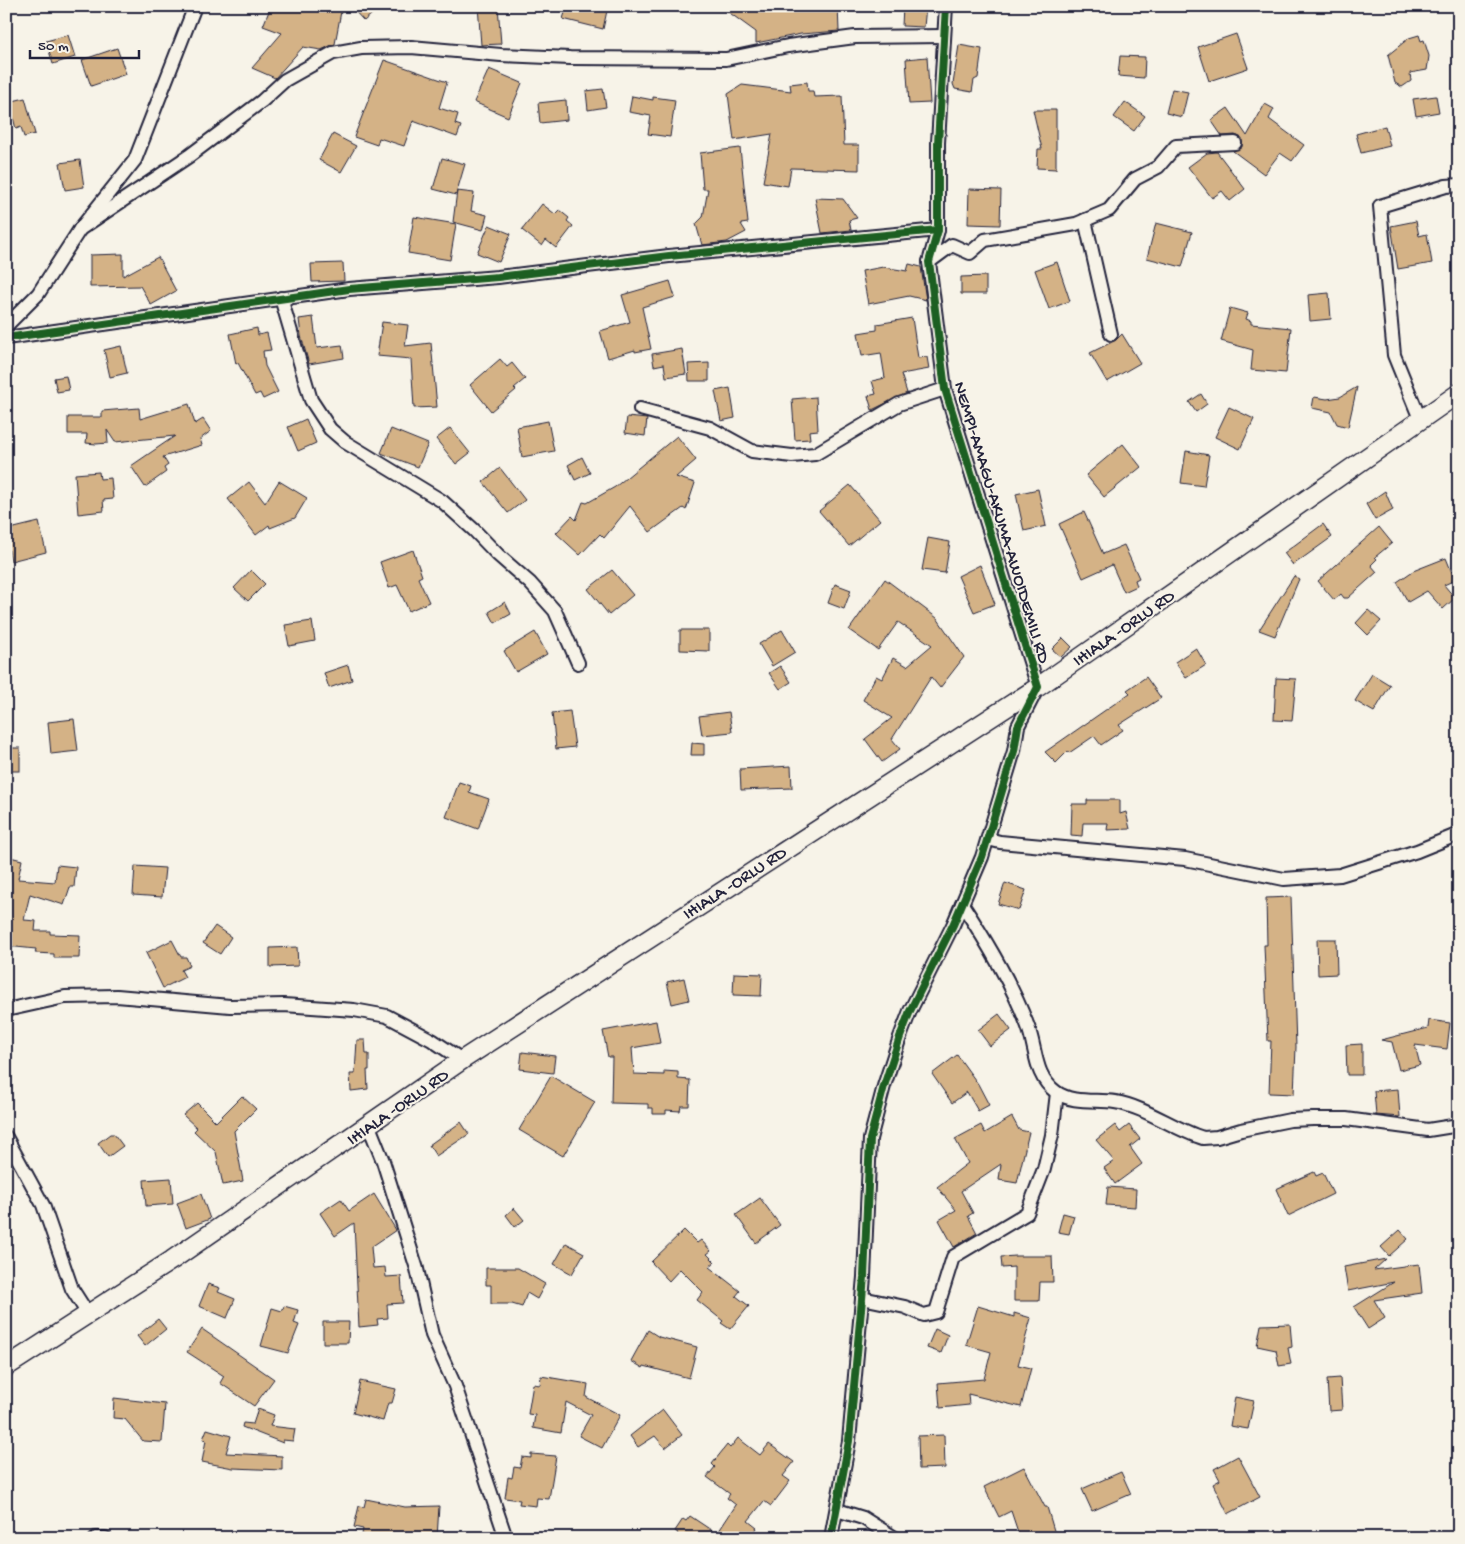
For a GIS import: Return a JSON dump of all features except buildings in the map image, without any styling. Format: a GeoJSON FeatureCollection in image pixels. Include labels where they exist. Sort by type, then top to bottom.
{"type":"FeatureCollection","features":[{"type":"Feature","properties":{"kind":"main road","name":"IHIALA -ORLU RD"},"geometry":{"type":"LineString","coordinates":[[6,1367],[180,1254],[369,1126],[462,1060],[1038,687],[1459,393]]}},
{"type":"Feature","properties":{"kind":"street"},"geometry":{"type":"LineString","coordinates":[[6,326],[38,294],[80,229],[135,160],[195,6]]}},
{"type":"Feature","properties":{"kind":"street","name":"NEMPI-AMAGU-AKUMA-AWOIDEMILI RD"},"geometry":{"type":"LineString","coordinates":[[946,6],[938,143],[938,230],[929,262],[945,388],[1038,687]]}},
{"type":"Feature","properties":{"kind":"street"},"geometry":{"type":"LineString","coordinates":[[80,229],[189,156],[262,101],[284,80],[333,53],[361,48],[411,47],[560,58],[726,59],[788,46],[855,37],[944,36]]}},
{"type":"Feature","properties":{"kind":"street"},"geometry":{"type":"LineString","coordinates":[[929,262],[952,245],[970,253],[985,240],[1085,220],[1110,210],[1135,179],[1158,167],[1176,146],[1235,143]]}},
{"type":"Feature","properties":{"kind":"street"},"geometry":{"type":"LineString","coordinates":[[1420,419],[1394,355],[1380,206],[1431,190],[1459,185]]}},
{"type":"Feature","properties":{"kind":"street"},"geometry":{"type":"LineString","coordinates":[[1085,220],[1111,334]]}},
{"type":"Feature","properties":{"kind":"street"},"geometry":{"type":"LineString","coordinates":[[6,338],[349,289],[498,277],[669,256],[938,230]]}},
{"type":"Feature","properties":{"kind":"street"},"geometry":{"type":"LineString","coordinates":[[280,298],[311,400],[330,429],[345,442],[442,501],[474,530],[498,555],[530,583],[554,611],[578,663]]}},
{"type":"Feature","properties":{"kind":"street"},"geometry":{"type":"LineString","coordinates":[[640,409],[710,428],[752,451],[792,456],[815,454],[899,404],[945,388]]}},
{"type":"Feature","properties":{"kind":"street"},"geometry":{"type":"LineString","coordinates":[[831,1538],[849,1441],[862,1298],[870,1139],[881,1094],[910,1011],[962,904],[988,839],[1014,751],[1018,726],[1038,687]]}},
{"type":"Feature","properties":{"kind":"street"},"geometry":{"type":"LineString","coordinates":[[988,839],[1046,847],[1185,859],[1284,879],[1340,876],[1459,834]]}},
{"type":"Feature","properties":{"kind":"street"},"geometry":{"type":"LineString","coordinates":[[962,904],[984,936],[1025,1018],[1043,1080],[1057,1093],[1090,1101],[1116,1102],[1203,1138],[1217,1137],[1240,1130],[1290,1120],[1313,1118],[1346,1119],[1428,1130],[1459,1125]]}},
{"type":"Feature","properties":{"kind":"street"},"geometry":{"type":"LineString","coordinates":[[6,1010],[65,997],[117,996],[230,1006],[284,1004],[354,1010],[388,1016],[432,1040],[462,1060]]}},
{"type":"Feature","properties":{"kind":"street"},"geometry":{"type":"LineString","coordinates":[[862,1298],[905,1307],[924,1315],[936,1312],[953,1257],[1027,1213],[1044,1169],[1052,1135],[1057,1093]]}},
{"type":"Feature","properties":{"kind":"street"},"geometry":{"type":"LineString","coordinates":[[369,1126],[383,1161],[417,1269],[432,1335],[455,1386],[506,1538]]}},
{"type":"Feature","properties":{"kind":"street"},"geometry":{"type":"LineString","coordinates":[[6,1136],[43,1205],[72,1289],[88,1314]]}},
{"type":"Feature","properties":{"kind":"street"},"geometry":{"type":"LineString","coordinates":[[837,1510],[863,1518],[895,1538]]}},
{"type":"Feature","properties":{"kind":"street"},"geometry":{"type":"LineString","coordinates":[[96,1538],[105,1538]]}},
{"type":"Feature","properties":{"kind":"cycle path"},"geometry":{"type":"LineString","coordinates":[[831,1538],[849,1441],[864,1277],[870,1139],[884,1086],[900,1037],[910,1011],[953,925],[982,857],[1014,751],[1018,726],[1038,687],[945,389],[929,262],[938,230],[938,143],[946,6]]}},
{"type":"Feature","properties":{"kind":"cycle path"},"geometry":{"type":"LineString","coordinates":[[6,338],[349,289],[498,277],[669,256],[938,230]]}}]}
